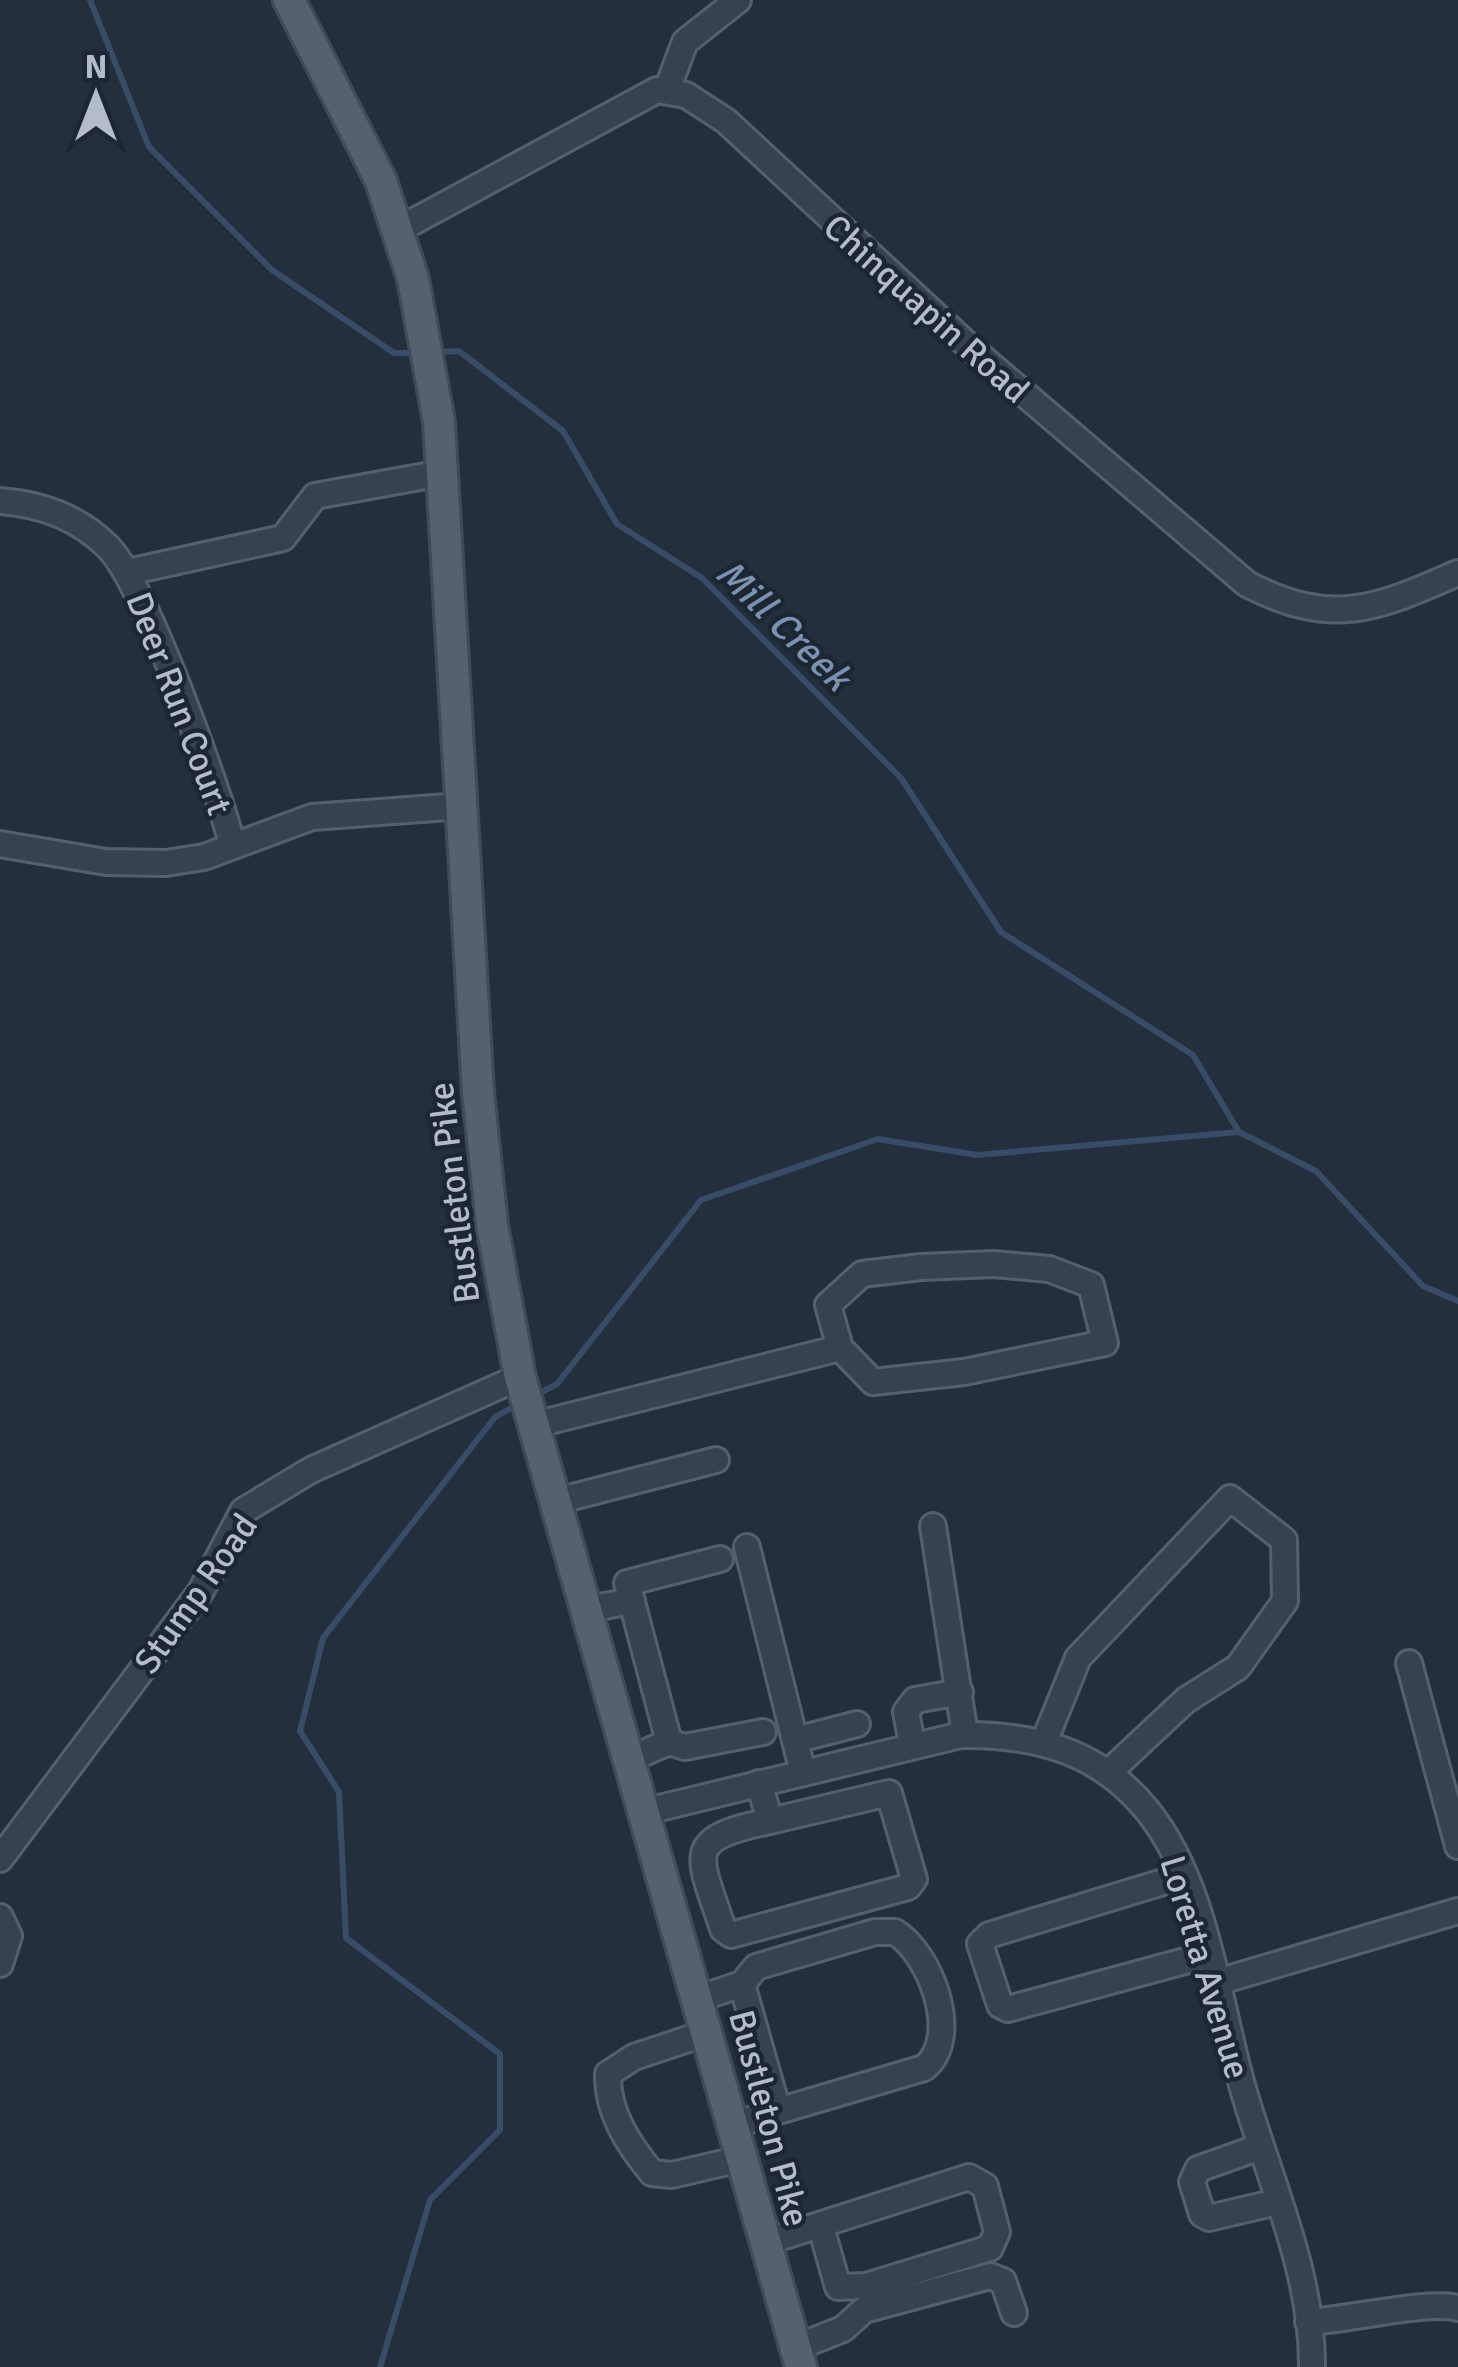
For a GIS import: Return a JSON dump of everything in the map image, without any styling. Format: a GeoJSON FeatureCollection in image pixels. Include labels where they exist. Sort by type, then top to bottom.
{"type":"FeatureCollection","features":[{"type":"Feature","properties":{"kind":"main road","name":"Bustleton Pike"},"geometry":{"type":"LineString","coordinates":[[289,0],[358,127],[398,230],[427,352],[442,473],[490,1203],[527,1399],[798,2357]]}},
{"type":"Feature","properties":{"kind":"street"},"geometry":{"type":"LineString","coordinates":[[398,230],[667,90],[685,42],[739,0]]}},
{"type":"Feature","properties":{"kind":"street","name":"Chinquapin Road"},"geometry":{"type":"LineString","coordinates":[[667,90],[704,104],[726,121],[973,350],[1247,584],[1297,607],[1359,611],[1458,573]]}},
{"type":"Feature","properties":{"kind":"street"},"geometry":{"type":"LineString","coordinates":[[128,572],[283,538],[315,496],[442,473]]}},
{"type":"Feature","properties":{"kind":"street","name":"Deer Run Court"},"geometry":{"type":"LineString","coordinates":[[0,501],[42,507],[82,526],[128,572],[232,844]]}},
{"type":"Feature","properties":{"kind":"street"},"geometry":{"type":"LineString","coordinates":[[0,844],[146,865],[204,857],[327,815],[462,806]]}},
{"type":"Feature","properties":{"kind":"street"},"geometry":{"type":"LineString","coordinates":[[994,1264],[1049,1269],[1091,1285],[1105,1343],[964,1372],[872,1382],[840,1348],[828,1305],[862,1274],[994,1264]]}},
{"type":"Feature","properties":{"kind":"street","name":"Stump Road"},"geometry":{"type":"LineString","coordinates":[[0,1858],[201,1592],[243,1511],[311,1470],[527,1399],[840,1348]]}},
{"type":"Feature","properties":{"kind":"street"},"geometry":{"type":"LineString","coordinates":[[557,1502],[716,1460]]}},
{"type":"Feature","properties":{"kind":"street"},"geometry":{"type":"LineString","coordinates":[[1044,1742],[1078,1658],[1229,1498],[1284,1540],[1286,1601],[1238,1667],[1186,1700],[1108,1773]]}},
{"type":"Feature","properties":{"kind":"street"},"geometry":{"type":"LineString","coordinates":[[933,1526],[965,1735]]}},
{"type":"Feature","properties":{"kind":"street"},"geometry":{"type":"LineString","coordinates":[[747,1547],[803,1773]]}},
{"type":"Feature","properties":{"kind":"street"},"geometry":{"type":"LineString","coordinates":[[669,1742],[627,1583],[720,1559]]}},
{"type":"Feature","properties":{"kind":"street"},"geometry":{"type":"LineString","coordinates":[[588,1609],[632,1600]]}},
{"type":"Feature","properties":{"kind":"street"},"geometry":{"type":"LineString","coordinates":[[1408,1663],[1458,1846]]}},
{"type":"Feature","properties":{"kind":"street"},"geometry":{"type":"LineString","coordinates":[[912,1744],[905,1712],[915,1700],[960,1692]]}},
{"type":"Feature","properties":{"kind":"street"},"geometry":{"type":"LineString","coordinates":[[795,1740],[857,1724]]}},
{"type":"Feature","properties":{"kind":"street"},"geometry":{"type":"LineString","coordinates":[[632,1758],[669,1742],[686,1748],[763,1732]]}},
{"type":"Feature","properties":{"kind":"street","name":"Loretta Avenue"},"geometry":{"type":"LineString","coordinates":[[647,1811],[965,1735],[1044,1742],[1108,1773],[1154,1820],[1183,1876],[1277,2202],[1308,2322],[1312,2367]]}},
{"type":"Feature","properties":{"kind":"street"},"geometry":{"type":"LineString","coordinates":[[759,1783],[770,1821]]}},
{"type":"Feature","properties":{"kind":"street"},"geometry":{"type":"LineString","coordinates":[[889,1793],[914,1879],[908,1887],[731,1935],[722,1929],[705,1876],[707,1841],[719,1831],[770,1821],[889,1793]]}},
{"type":"Feature","properties":{"kind":"street"},"geometry":{"type":"LineString","coordinates":[[1183,1876],[989,1936],[980,1944],[1000,2006],[1008,2009],[1207,1955]]}},
{"type":"Feature","properties":{"kind":"street"},"geometry":{"type":"LineString","coordinates":[[1214,1983],[1458,1911]]}},
{"type":"Feature","properties":{"kind":"street"},"geometry":{"type":"LineString","coordinates":[[0,1917],[9,1936],[0,1964]]}},
{"type":"Feature","properties":{"kind":"street"},"geometry":{"type":"LineString","coordinates":[[697,1999],[742,1984],[756,1967],[875,1932],[896,1932],[923,1958],[943,2038],[937,2057],[924,2068],[730,2126]]}},
{"type":"Feature","properties":{"kind":"street"},"geometry":{"type":"LineString","coordinates":[[742,1984],[778,2111]]}},
{"type":"Feature","properties":{"kind":"street"},"geometry":{"type":"LineString","coordinates":[[706,2032],[634,2057],[608,2074],[607,2097],[630,2146],[652,2173],[672,2175],[740,2159]]}},
{"type":"Feature","properties":{"kind":"street"},"geometry":{"type":"LineString","coordinates":[[1260,2147],[1193,2174],[1202,2214],[1218,2218],[1277,2202]]}},
{"type":"Feature","properties":{"kind":"street"},"geometry":{"type":"LineString","coordinates":[[763,2243],[969,2177],[985,2186],[997,2232],[990,2248],[866,2286],[838,2287],[821,2227]]}},
{"type":"Feature","properties":{"kind":"street"},"geometry":{"type":"LineString","coordinates":[[798,2357],[864,2310],[990,2276],[1004,2281],[1014,2313]]}},
{"type":"Feature","properties":{"kind":"street"},"geometry":{"type":"LineString","coordinates":[[1308,2322],[1359,2320],[1441,2304],[1458,2308]]}},
{"type":"Feature","properties":{"kind":"waterway","name":"Mill Creek"},"geometry":{"type":"LineString","coordinates":[[90,0],[149,147],[272,270],[394,353],[414,353]]}},
{"type":"Feature","properties":{"kind":"waterway","name":"Mill Creek"},"geometry":{"type":"LineString","coordinates":[[439,352],[459,351],[563,431],[617,524],[702,578],[901,778],[1001,932],[1193,1055],[1239,1132],[1316,1171],[1423,1286],[1458,1301]]}},
{"type":"Feature","properties":{"kind":"waterway"},"geometry":{"type":"LineString","coordinates":[[534,1396],[557,1384],[701,1200],[878,1139],[977,1155],[1239,1132]]}},
{"type":"Feature","properties":{"kind":"waterway"},"geometry":{"type":"LineString","coordinates":[[380,2367],[430,2200],[500,2130],[500,2054],[346,1938],[339,1792],[300,1731],[323,1638],[495,1417],[517,1405]]}}]}
